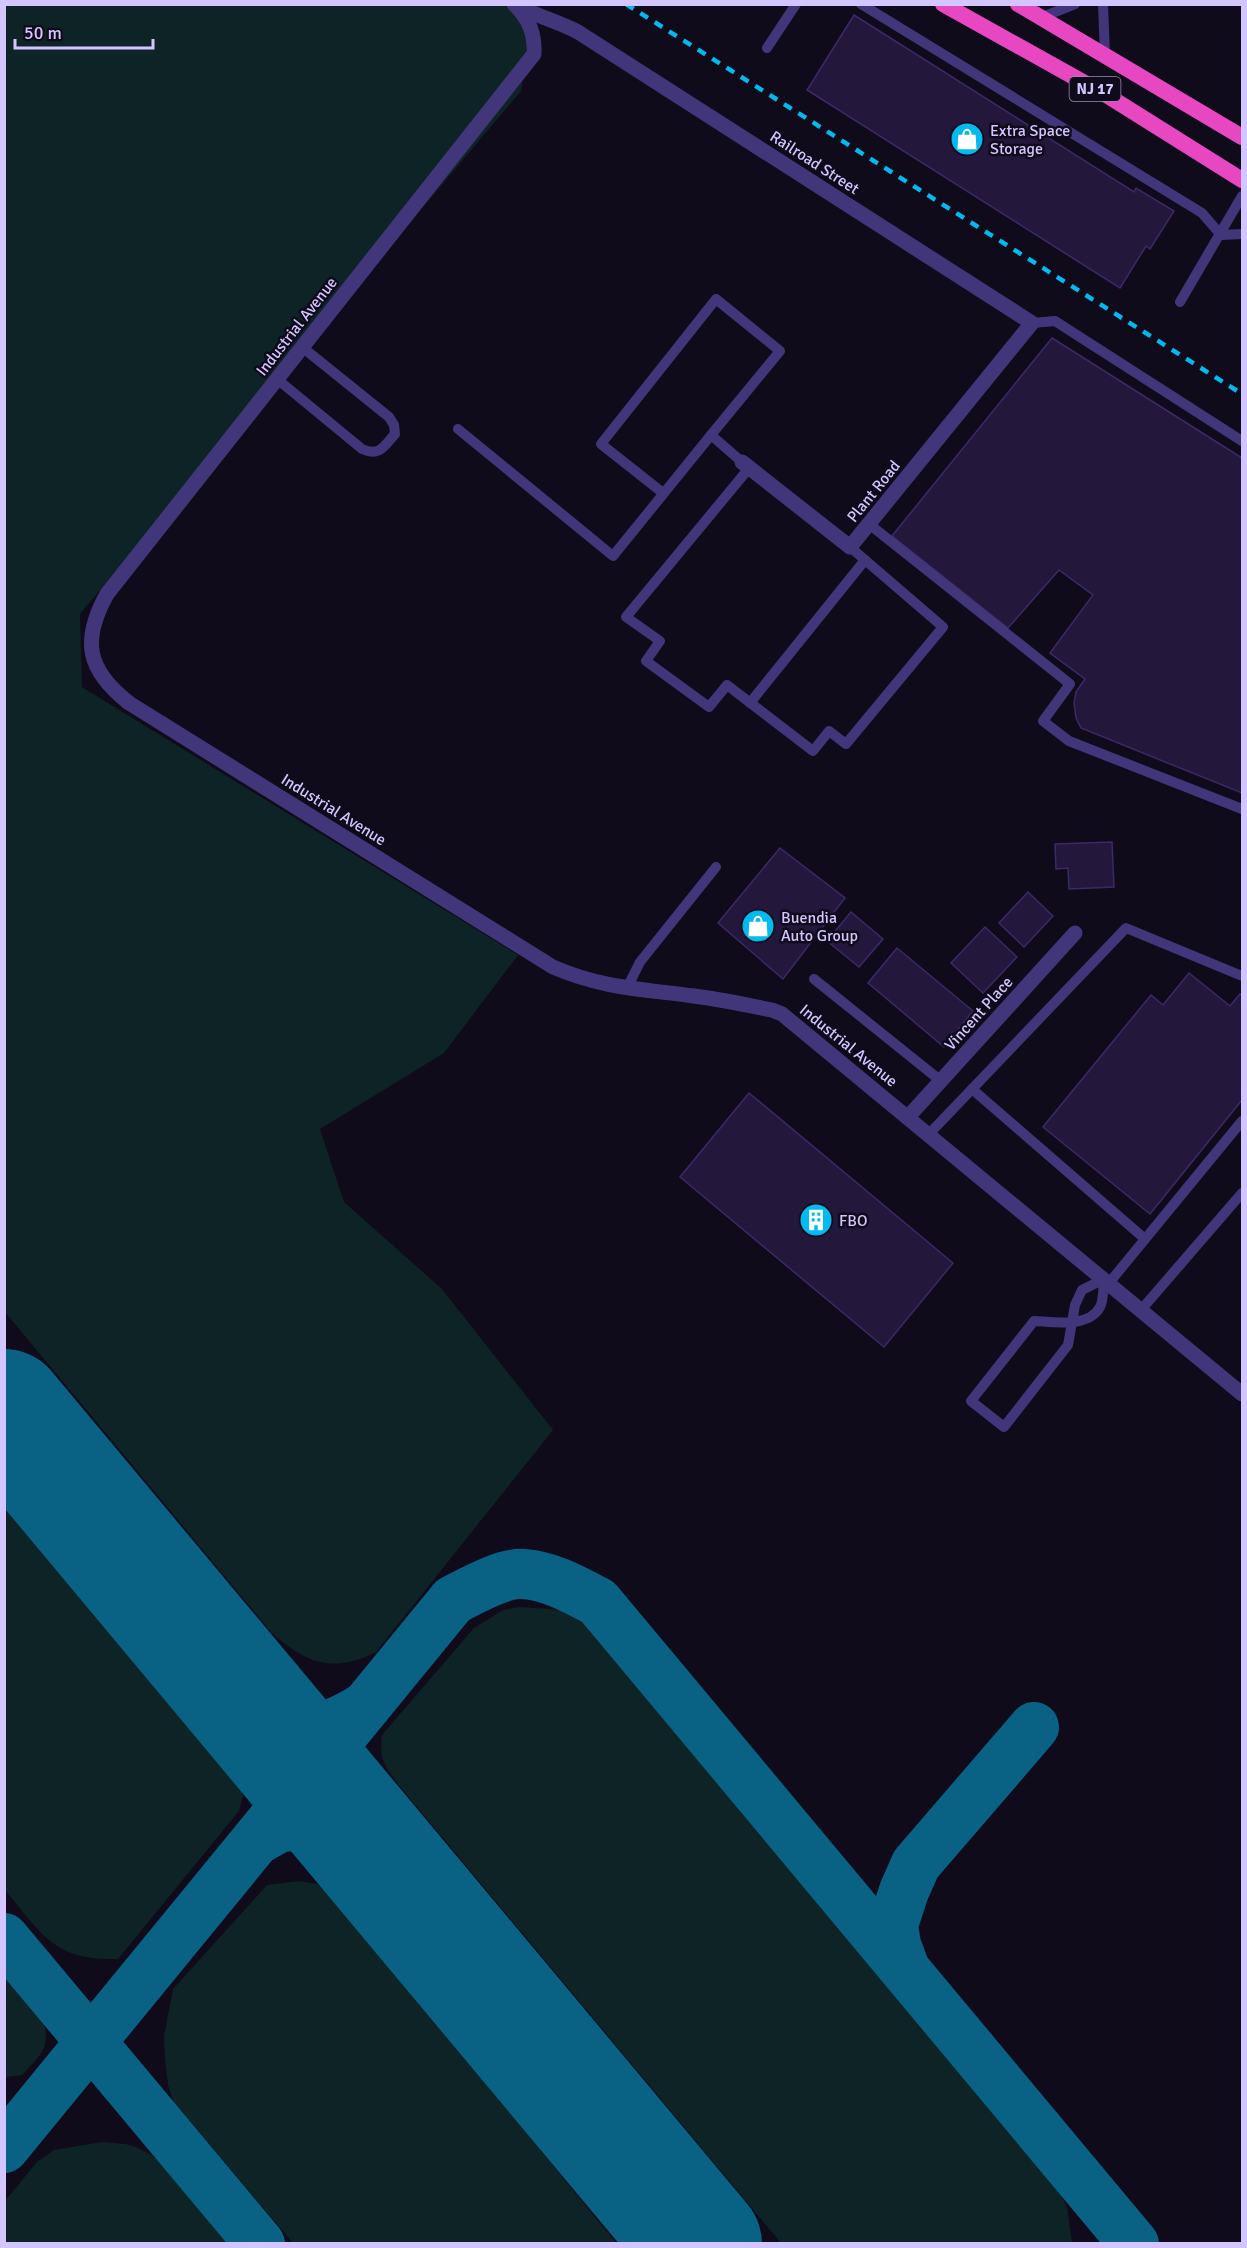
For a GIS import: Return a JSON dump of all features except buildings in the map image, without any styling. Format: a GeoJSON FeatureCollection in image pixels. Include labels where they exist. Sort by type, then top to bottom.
{"type":"FeatureCollection","features":[{"type":"Feature","properties":{"kind":"highway","name":"NJ 17"},"geometry":{"type":"LineString","coordinates":[[944,4],[1108,96],[1242,180]]}},
{"type":"Feature","properties":{"kind":"highway","name":"NJ 17"},"geometry":{"type":"LineString","coordinates":[[1018,4],[1242,137]]}},
{"type":"Feature","properties":{"kind":"street","name":"Railroad Street"},"geometry":{"type":"LineString","coordinates":[[514,4],[531,14],[579,32],[1032,323]]}},
{"type":"Feature","properties":{"kind":"street","name":"Industrial Avenue"},"geometry":{"type":"LineString","coordinates":[[514,4],[524,14],[535,39],[534,54],[107,594],[95,615],[91,652],[96,668],[105,681],[129,703],[530,954],[576,977],[627,988],[696,996],[772,1010],[782,1014],[1242,1394]]}},
{"type":"Feature","properties":{"kind":"street","name":"Plant Road"},"geometry":{"type":"LineString","coordinates":[[746,464],[850,548],[1032,323]]}},
{"type":"Feature","properties":{"kind":"street","name":"Vincent Place"},"geometry":{"type":"LineString","coordinates":[[908,1117],[1076,933]]}},
{"type":"Feature","properties":{"kind":"lane"},"geometry":{"type":"LineString","coordinates":[[767,48],[796,4]]}},
{"type":"Feature","properties":{"kind":"lane"},"geometry":{"type":"LineString","coordinates":[[861,4],[1202,213],[1221,235]]}},
{"type":"Feature","properties":{"kind":"lane"},"geometry":{"type":"LineString","coordinates":[[1040,18],[1075,4]]}},
{"type":"Feature","properties":{"kind":"lane"},"geometry":{"type":"LineString","coordinates":[[1103,4],[1105,56]]}},
{"type":"Feature","properties":{"kind":"lane"},"geometry":{"type":"LineString","coordinates":[[1180,302],[1242,196]]}},
{"type":"Feature","properties":{"kind":"lane"},"geometry":{"type":"LineString","coordinates":[[1221,235],[1242,234]]}},
{"type":"Feature","properties":{"kind":"lane"},"geometry":{"type":"LineString","coordinates":[[458,429],[614,556],[780,351],[716,299],[601,444],[663,493]]}},
{"type":"Feature","properties":{"kind":"lane"},"geometry":{"type":"LineString","coordinates":[[1032,323],[1055,321],[1242,441]]}},
{"type":"Feature","properties":{"kind":"lane"},"geometry":{"type":"LineString","coordinates":[[277,379],[362,449],[371,453],[379,452],[395,434],[394,425],[389,417],[302,347]]}},
{"type":"Feature","properties":{"kind":"lane"},"geometry":{"type":"LineString","coordinates":[[711,435],[746,464],[626,617],[660,641],[646,661],[709,707],[727,685],[813,751],[829,731],[846,744],[942,627],[850,548]]}},
{"type":"Feature","properties":{"kind":"lane"},"geometry":{"type":"LineString","coordinates":[[869,524],[1070,684],[1043,721],[1069,741],[1242,809]]}},
{"type":"Feature","properties":{"kind":"lane"},"geometry":{"type":"LineString","coordinates":[[750,703],[865,560]]}},
{"type":"Feature","properties":{"kind":"lane"},"geometry":{"type":"LineString","coordinates":[[627,988],[640,962],[716,867]]}},
{"type":"Feature","properties":{"kind":"lane"},"geometry":{"type":"LineString","coordinates":[[929,1134],[1126,928],[1242,976]]}},
{"type":"Feature","properties":{"kind":"lane"},"geometry":{"type":"LineString","coordinates":[[814,979],[941,1081]]}},
{"type":"Feature","properties":{"kind":"lane"},"geometry":{"type":"LineString","coordinates":[[972,1089],[1145,1239]]}},
{"type":"Feature","properties":{"kind":"lane"},"geometry":{"type":"LineString","coordinates":[[1106,1281],[1101,1306],[1092,1316],[1073,1322],[1034,1321],[971,1401],[1004,1427],[1068,1345],[1073,1322],[1075,1305],[1082,1290],[1106,1281],[1145,1239],[1242,1121]]}},
{"type":"Feature","properties":{"kind":"lane"},"geometry":{"type":"LineString","coordinates":[[1141,1310],[1242,1193]]}},
{"type":"Feature","properties":{"kind":"green space"},"geometry":{"type":"Polygon","coordinates":[[[517,4],[531,14],[521,91],[80,614],[82,687],[518,955],[444,1053],[320,1129],[344,1202],[442,1289],[553,1430],[376,1652],[361,1659],[333,1664],[308,1658],[271,1632],[5,1312],[4,5],[517,4]]]}},
{"type":"Feature","properties":{"kind":"green space"},"geometry":{"type":"Polygon","coordinates":[[[4,1501],[237,1778],[243,1795],[239,1811],[118,1959],[96,1958],[64,1950],[40,1932],[5,1890],[4,1501]]]}},
{"type":"Feature","properties":{"kind":"green space"},"geometry":{"type":"Polygon","coordinates":[[[519,1607],[564,1610],[586,1623],[1058,2187],[1067,2208],[1072,2243],[781,2243],[398,1784],[384,1761],[381,1750],[382,1735],[474,1628],[503,1610],[519,1607]]]}},
{"type":"Feature","properties":{"kind":"green space"},"geometry":{"type":"Polygon","coordinates":[[[300,1881],[317,1884],[331,1893],[616,2243],[293,2243],[173,2101],[168,2085],[164,2036],[173,1989],[267,1885],[300,1881]]]}},
{"type":"Feature","properties":{"kind":"green space"},"geometry":{"type":"Polygon","coordinates":[[[5,1969],[36,2006],[45,2027],[46,2038],[43,2050],[22,2075],[4,2077],[5,1969]]]}},
{"type":"Feature","properties":{"kind":"green space"},"geometry":{"type":"Polygon","coordinates":[[[102,2142],[125,2144],[140,2149],[155,2158],[170,2170],[198,2200],[232,2243],[5,2243],[5,2201],[37,2162],[54,2150],[102,2142]]]}},
{"type":"Feature","properties":{"kind":"taxiway"},"geometry":{"type":"LineString","coordinates":[[4,2148],[453,1600],[497,1579],[524,1574],[534,1575],[572,1588],[598,1602],[1134,2244]]}},
{"type":"Feature","properties":{"kind":"taxiway"},"geometry":{"type":"LineString","coordinates":[[255,1711],[285,1725],[312,1728],[338,1722],[366,1706]]}},
{"type":"Feature","properties":{"kind":"taxiway"},"geometry":{"type":"LineString","coordinates":[[905,1969],[896,1945],[893,1925],[916,1864],[1034,1727]]}},
{"type":"Feature","properties":{"kind":"taxiway"},"geometry":{"type":"LineString","coordinates":[[257,1840],[280,1827],[313,1825],[341,1832],[370,1848]]}},
{"type":"Feature","properties":{"kind":"taxiway"},"geometry":{"type":"LineString","coordinates":[[4,1938],[260,2244]]}},
{"type":"Feature","properties":{"kind":"runway"},"geometry":{"type":"LineString","coordinates":[[4,1411],[700,2244]]}},
{"type":"Feature","properties":{"kind":"railway"},"geometry":{"type":"LineString","coordinates":[[626,4],[1242,394]]}},
{"type":"Feature","properties":{"kind":"place","name":"Extra Space Storage"},"geometry":{"type":"Point","coordinates":[967,139]}},
{"type":"Feature","properties":{"kind":"place","name":"Buendia Auto Group"},"geometry":{"type":"Point","coordinates":[758,926]}},
{"type":"Feature","properties":{"kind":"place","name":"FBO"},"geometry":{"type":"Point","coordinates":[816,1220]}}]}
